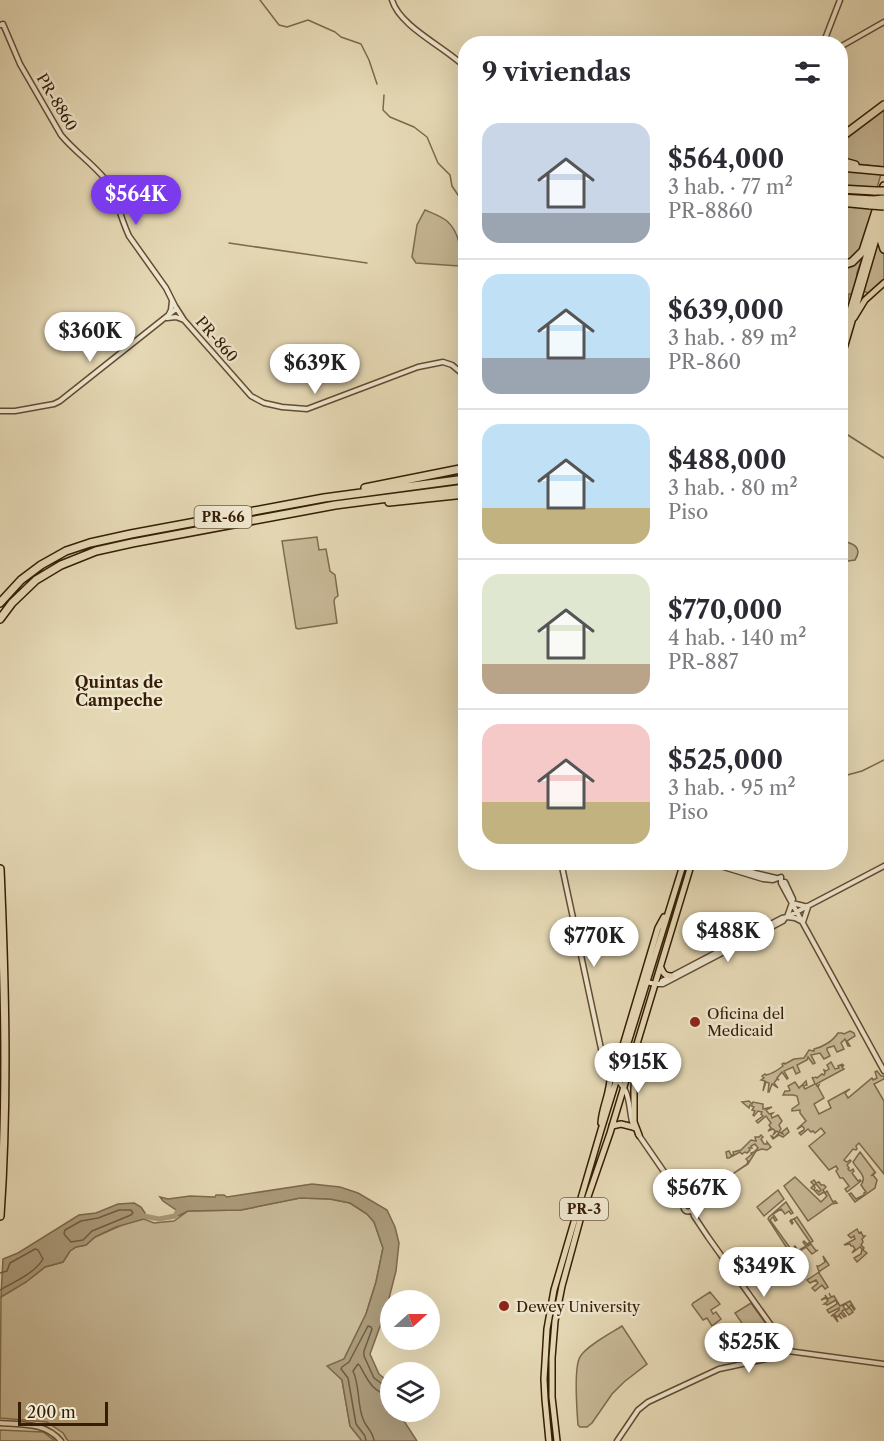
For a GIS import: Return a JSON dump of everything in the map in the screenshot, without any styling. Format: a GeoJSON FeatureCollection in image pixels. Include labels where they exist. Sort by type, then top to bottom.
{"type":"FeatureCollection","features":[{"type":"Feature","properties":{"kind":"highway"},"geometry":{"type":"LineString","coordinates":[[848,132],[884,105]]}},
{"type":"Feature","properties":{"kind":"highway"},"geometry":{"type":"LineString","coordinates":[[848,167],[883,171]]}},
{"type":"Feature","properties":{"kind":"highway"},"geometry":{"type":"LineString","coordinates":[[848,189],[875,191],[884,188]]}},
{"type":"Feature","properties":{"kind":"highway"},"geometry":{"type":"LineString","coordinates":[[848,263],[863,251],[884,188]]}},
{"type":"Feature","properties":{"kind":"highway"},"geometry":{"type":"LineString","coordinates":[[848,204],[872,203],[884,198]]}},
{"type":"Feature","properties":{"kind":"highway"},"geometry":{"type":"LineString","coordinates":[[848,199],[884,206]]}},
{"type":"Feature","properties":{"kind":"highway"},"geometry":{"type":"LineString","coordinates":[[882,220],[881,240],[884,249]]}},
{"type":"Feature","properties":{"kind":"highway"},"geometry":{"type":"LineString","coordinates":[[297,503],[310,498],[458,469]]}},
{"type":"Feature","properties":{"kind":"highway","name":"PR-66"},"geometry":{"type":"LineString","coordinates":[[0,603],[30,573],[57,556],[77,547],[110,538],[340,495],[458,480]]}},
{"type":"Feature","properties":{"kind":"highway","name":"PR-66"},"geometry":{"type":"LineString","coordinates":[[0,619],[12,603],[36,580],[61,565],[86,555],[132,543],[348,503],[458,489]]}},
{"type":"Feature","properties":{"kind":"highway"},"geometry":{"type":"LineString","coordinates":[[348,503],[400,501],[458,495]]}},
{"type":"Feature","properties":{"kind":"highway"},"geometry":{"type":"LineString","coordinates":[[0,869],[5,1052],[0,1216]]}},
{"type":"Feature","properties":{"kind":"main road"},"geometry":{"type":"LineString","coordinates":[[848,317],[884,198]]}},
{"type":"Feature","properties":{"kind":"main road"},"geometry":{"type":"LineString","coordinates":[[848,332],[884,212]]}},
{"type":"Feature","properties":{"kind":"main road"},"geometry":{"type":"LineString","coordinates":[[850,324],[865,300],[884,284]]}},
{"type":"Feature","properties":{"kind":"main road"},"geometry":{"type":"LineString","coordinates":[[603,1061],[612,1065],[618,1062],[658,928],[670,907],[682,870]]}},
{"type":"Feature","properties":{"kind":"main road","name":"PR-3"},"geometry":{"type":"LineString","coordinates":[[557,1441],[552,1397],[552,1349],[562,1286],[592,1184],[658,984],[690,870]]}},
{"type":"Feature","properties":{"kind":"main road"},"geometry":{"type":"LineString","coordinates":[[661,968],[664,974],[671,976]]}},
{"type":"Feature","properties":{"kind":"main road","name":"PR-3"},"geometry":{"type":"LineString","coordinates":[[549,1441],[544,1379],[550,1309],[558,1272],[617,1080],[644,981]]}},
{"type":"Feature","properties":{"kind":"main road"},"geometry":{"type":"LineString","coordinates":[[636,1047],[634,1122],[639,1136]]}},
{"type":"Feature","properties":{"kind":"main road"},"geometry":{"type":"LineString","coordinates":[[601,1130],[601,1117],[610,1086],[610,1072]]}},
{"type":"Feature","properties":{"kind":"main road"},"geometry":{"type":"LineString","coordinates":[[612,1126],[621,1124],[633,1127]]}},
{"type":"Feature","properties":{"kind":"street"},"geometry":{"type":"LineString","coordinates":[[392,0],[398,14],[458,61]]}},
{"type":"Feature","properties":{"kind":"street"},"geometry":{"type":"LineString","coordinates":[[827,36],[840,0]]}},
{"type":"Feature","properties":{"kind":"street"},"geometry":{"type":"LineString","coordinates":[[848,42],[884,22]]}},
{"type":"Feature","properties":{"kind":"street","name":"PR-8860"},"geometry":{"type":"LineString","coordinates":[[0,25],[3,24],[21,64],[61,135],[105,180],[114,195],[129,236],[166,288],[177,309]]}},
{"type":"Feature","properties":{"kind":"street"},"geometry":{"type":"LineString","coordinates":[[167,318],[172,300]]}},
{"type":"Feature","properties":{"kind":"street","name":"PR-860"},"geometry":{"type":"LineString","coordinates":[[0,411],[15,411],[60,401],[177,309],[251,396],[264,403],[282,408],[307,409],[418,366],[448,362],[458,370]]}},
{"type":"Feature","properties":{"kind":"street"},"geometry":{"type":"LineString","coordinates":[[167,318],[176,317],[184,320]]}},
{"type":"Feature","properties":{"kind":"street"},"geometry":{"type":"LineString","coordinates":[[644,981],[663,984],[884,866]]}},
{"type":"Feature","properties":{"kind":"street"},"geometry":{"type":"LineString","coordinates":[[563,870],[603,1061],[624,1088],[633,1127],[682,1197],[692,1206],[689,1210]]}},
{"type":"Feature","properties":{"kind":"street"},"geometry":{"type":"LineString","coordinates":[[738,870],[781,877],[797,912],[884,1071]]}},
{"type":"Feature","properties":{"kind":"street"},"geometry":{"type":"LineString","coordinates":[[792,902],[807,907]]}},
{"type":"Feature","properties":{"kind":"street"},"geometry":{"type":"LineString","coordinates":[[786,918],[792,902]]}},
{"type":"Feature","properties":{"kind":"street"},"geometry":{"type":"LineString","coordinates":[[803,922],[807,907]]}},
{"type":"Feature","properties":{"kind":"street"},"geometry":{"type":"LineString","coordinates":[[658,984],[782,918],[797,919],[803,922]]}},
{"type":"Feature","properties":{"kind":"street"},"geometry":{"type":"LineString","coordinates":[[682,1197],[684,1210],[689,1210],[694,1216],[778,1336],[786,1351]]}},
{"type":"Feature","properties":{"kind":"street"},"geometry":{"type":"LineString","coordinates":[[683,1206],[689,1202]]}},
{"type":"Feature","properties":{"kind":"street"},"geometry":{"type":"LineString","coordinates":[[773,1356],[781,1347],[778,1336]]}},
{"type":"Feature","properties":{"kind":"street"},"geometry":{"type":"LineString","coordinates":[[617,1441],[638,1410],[648,1402],[719,1369],[786,1351],[884,1364]]}},
{"type":"Feature","properties":{"kind":"street"},"geometry":{"type":"LineString","coordinates":[[2,1424],[24,1424],[47,1429],[61,1441]]}},
{"type":"Feature","properties":{"kind":"shaded area"},"geometry":{"type":"Polygon","coordinates":[[[884,109],[884,167],[848,161],[848,135],[884,109]]]}},
{"type":"Feature","properties":{"kind":"shaded area"},"geometry":{"type":"Polygon","coordinates":[[[848,170],[881,174],[877,188],[848,186],[848,170]]]}},
{"type":"Feature","properties":{"kind":"shaded area"},"geometry":{"type":"Polygon","coordinates":[[[848,206],[874,208],[864,243],[854,258],[848,261],[848,206]]]}},
{"type":"Feature","properties":{"kind":"shaded area"},"geometry":{"type":"Polygon","coordinates":[[[425,210],[445,219],[457,236],[458,266],[416,263],[412,257],[417,225],[425,210]]]}},
{"type":"Feature","properties":{"kind":"shaded area"},"geometry":{"type":"Polygon","coordinates":[[[878,240],[884,251],[884,281],[869,293],[862,291],[878,240]]]}},
{"type":"Feature","properties":{"kind":"shaded area"},"geometry":{"type":"Polygon","coordinates":[[[863,256],[857,273],[856,286],[853,294],[849,294],[848,300],[848,266],[863,256]]]}},
{"type":"Feature","properties":{"kind":"shaded area"},"geometry":{"type":"Polygon","coordinates":[[[317,537],[319,550],[326,549],[330,571],[335,575],[338,596],[334,601],[337,623],[298,629],[282,541],[317,537]]]}},
{"type":"Feature","properties":{"kind":"shaded area"},"geometry":{"type":"Polygon","coordinates":[[[848,543],[857,548],[855,560],[848,561],[848,543]]]}},
{"type":"Feature","properties":{"kind":"shaded area"},"geometry":{"type":"Polygon","coordinates":[[[850,1031],[855,1036],[847,1041],[850,1046],[845,1039],[841,1043],[844,1049],[837,1052],[834,1046],[827,1048],[830,1056],[824,1059],[820,1053],[811,1055],[815,1063],[813,1064],[808,1057],[807,1060],[797,1065],[800,1072],[796,1074],[793,1067],[784,1071],[787,1079],[782,1072],[777,1078],[779,1080],[777,1079],[774,1083],[778,1088],[772,1084],[768,1092],[769,1083],[766,1082],[763,1091],[765,1081],[761,1080],[764,1078],[762,1076],[777,1070],[784,1063],[804,1058],[809,1050],[814,1051],[838,1033],[844,1034],[850,1031]]]}},
{"type":"Feature","properties":{"kind":"shaded area"},"geometry":{"type":"Polygon","coordinates":[[[831,1062],[835,1069],[843,1064],[841,1066],[844,1065],[842,1067],[844,1069],[816,1084],[819,1085],[824,1098],[814,1104],[819,1114],[831,1108],[828,1101],[850,1089],[845,1093],[848,1098],[872,1078],[873,1080],[877,1078],[875,1072],[884,1076],[884,1079],[874,1084],[884,1101],[884,1174],[859,1143],[856,1146],[857,1149],[853,1149],[844,1160],[851,1161],[847,1165],[848,1169],[850,1171],[853,1169],[852,1173],[858,1181],[861,1181],[847,1192],[845,1189],[849,1186],[843,1178],[840,1178],[836,1166],[829,1170],[809,1146],[825,1133],[821,1128],[815,1133],[808,1129],[801,1135],[799,1133],[804,1128],[802,1126],[797,1129],[806,1121],[800,1110],[792,1111],[799,1104],[797,1096],[783,1095],[785,1091],[790,1090],[788,1086],[795,1082],[799,1088],[806,1081],[807,1085],[803,1086],[805,1089],[815,1084],[812,1077],[817,1078],[824,1075],[824,1070],[829,1069],[827,1065],[831,1062]]]}},
{"type":"Feature","properties":{"kind":"shaded area"},"geometry":{"type":"Polygon","coordinates":[[[749,1101],[752,1104],[753,1102],[763,1104],[763,1109],[772,1107],[766,1110],[769,1114],[773,1113],[772,1118],[778,1115],[782,1121],[779,1125],[781,1129],[779,1132],[783,1134],[782,1132],[787,1128],[789,1132],[783,1137],[779,1135],[773,1139],[771,1136],[774,1138],[779,1133],[777,1131],[773,1135],[775,1131],[773,1129],[768,1131],[771,1123],[766,1116],[758,1123],[756,1121],[763,1116],[762,1112],[758,1111],[754,1116],[755,1111],[752,1110],[754,1107],[750,1105],[749,1108],[742,1102],[749,1101]]]}},
{"type":"Feature","properties":{"kind":"shaded area"},"geometry":{"type":"Polygon","coordinates":[[[761,1135],[764,1144],[767,1142],[771,1147],[767,1150],[756,1151],[748,1164],[716,1185],[747,1164],[746,1159],[758,1148],[755,1144],[749,1148],[747,1153],[740,1152],[729,1158],[726,1152],[729,1151],[731,1155],[734,1155],[733,1152],[741,1150],[751,1140],[756,1141],[755,1137],[761,1135]]]}},
{"type":"Feature","properties":{"kind":"shaded area"},"geometry":{"type":"Polygon","coordinates":[[[860,1152],[875,1172],[871,1176],[876,1172],[873,1175],[877,1180],[875,1188],[855,1202],[849,1194],[851,1193],[856,1199],[866,1192],[861,1185],[863,1176],[853,1162],[860,1152]]]}},
{"type":"Feature","properties":{"kind":"shaded area"},"geometry":{"type":"Polygon","coordinates":[[[795,1177],[821,1202],[827,1196],[824,1192],[819,1195],[815,1191],[821,1190],[811,1182],[814,1180],[824,1185],[825,1193],[827,1191],[833,1202],[837,1203],[808,1221],[784,1186],[795,1177]]]}},
{"type":"Feature","properties":{"kind":"shaded area"},"geometry":{"type":"Polygon","coordinates":[[[778,1190],[784,1199],[764,1216],[757,1207],[778,1190]]]}},
{"type":"Feature","properties":{"kind":"shaded area"},"geometry":{"type":"Polygon","coordinates":[[[300,1198],[330,1199],[350,1203],[367,1214],[374,1222],[383,1248],[366,1314],[344,1359],[342,1380],[350,1426],[362,1441],[68,1441],[63,1433],[47,1422],[0,1418],[1,1297],[45,1267],[63,1262],[70,1251],[76,1247],[86,1245],[95,1237],[131,1221],[144,1219],[154,1223],[174,1221],[188,1211],[241,1210],[300,1198]]]}},
{"type":"Feature","properties":{"kind":"shaded area"},"geometry":{"type":"Polygon","coordinates":[[[786,1202],[793,1213],[789,1211],[785,1214],[781,1209],[773,1214],[777,1220],[775,1221],[773,1217],[770,1220],[793,1252],[795,1246],[798,1251],[806,1246],[804,1241],[807,1244],[810,1242],[793,1219],[797,1217],[813,1241],[807,1245],[811,1244],[816,1251],[818,1250],[812,1254],[806,1247],[792,1256],[768,1219],[769,1217],[786,1202]]]}},
{"type":"Feature","properties":{"kind":"shaded area"},"geometry":{"type":"Polygon","coordinates":[[[857,1229],[865,1236],[861,1245],[867,1253],[857,1262],[854,1258],[861,1254],[862,1249],[860,1247],[852,1253],[855,1249],[853,1246],[844,1245],[855,1239],[854,1236],[851,1238],[848,1235],[857,1229]]]}},
{"type":"Feature","properties":{"kind":"shaded area"},"geometry":{"type":"Polygon","coordinates":[[[823,1256],[829,1265],[819,1273],[828,1287],[825,1289],[822,1285],[815,1291],[812,1288],[818,1283],[816,1280],[810,1283],[807,1280],[819,1272],[817,1266],[825,1262],[823,1256]]]}},
{"type":"Feature","properties":{"kind":"shaded area"},"geometry":{"type":"Polygon","coordinates":[[[710,1292],[720,1304],[711,1310],[713,1314],[716,1312],[721,1319],[712,1326],[707,1318],[703,1320],[692,1305],[710,1292]]]}},
{"type":"Feature","properties":{"kind":"shaded area"},"geometry":{"type":"Polygon","coordinates":[[[825,1295],[828,1299],[834,1296],[840,1306],[850,1301],[855,1309],[851,1305],[849,1307],[853,1312],[849,1315],[845,1310],[849,1308],[846,1304],[843,1306],[845,1309],[842,1311],[846,1316],[844,1317],[841,1313],[839,1315],[842,1319],[839,1316],[836,1317],[838,1322],[835,1315],[831,1316],[839,1308],[829,1313],[827,1310],[837,1304],[836,1300],[827,1305],[824,1304],[828,1301],[826,1298],[821,1300],[826,1297],[825,1295]]]}},
{"type":"Feature","properties":{"kind":"shaded area"},"geometry":{"type":"Polygon","coordinates":[[[751,1303],[771,1331],[777,1345],[776,1349],[763,1354],[735,1313],[751,1303]]]}},
{"type":"Feature","properties":{"kind":"shaded area"},"geometry":{"type":"Polygon","coordinates":[[[622,1326],[647,1364],[612,1394],[592,1423],[587,1427],[580,1427],[576,1390],[580,1357],[593,1344],[622,1326]]]}},
{"type":"Feature","properties":{"kind":"shaded area"},"geometry":{"type":"Polygon","coordinates":[[[0,1430],[43,1432],[55,1441],[0,1441],[0,1430]]]}},
{"type":"Feature","properties":{"kind":"water"},"geometry":{"type":"Polygon","coordinates":[[[312,1184],[340,1187],[358,1193],[387,1210],[399,1243],[396,1271],[391,1290],[380,1290],[380,1326],[370,1354],[380,1375],[380,1422],[405,1422],[417,1441],[362,1441],[350,1426],[342,1380],[327,1366],[344,1359],[366,1314],[383,1248],[374,1222],[367,1214],[350,1203],[330,1199],[300,1198],[241,1210],[188,1211],[178,1216],[176,1210],[160,1197],[168,1199],[224,1195],[227,1197],[312,1184]]]}},
{"type":"Feature","properties":{"kind":"water"},"geometry":{"type":"Polygon","coordinates":[[[134,1203],[145,1213],[144,1219],[116,1227],[95,1237],[86,1245],[76,1247],[70,1251],[63,1262],[45,1267],[1,1297],[3,1259],[18,1253],[79,1215],[96,1213],[118,1204],[134,1203]]]}},
{"type":"Feature","properties":{"kind":"waterway"},"geometry":{"type":"LineString","coordinates":[[260,0],[279,25],[287,27],[308,20],[341,37],[361,44],[377,84]]}},
{"type":"Feature","properties":{"kind":"waterway"},"geometry":{"type":"LineString","coordinates":[[384,95],[383,110],[390,117],[414,127],[427,137],[438,163],[450,175],[452,186],[458,195]]}},
{"type":"Feature","properties":{"kind":"waterway"},"geometry":{"type":"LineString","coordinates":[[229,243],[367,263]]}},
{"type":"Feature","properties":{"kind":"waterway"},"geometry":{"type":"LineString","coordinates":[[848,435],[884,458]]}},
{"type":"Feature","properties":{"kind":"waterway"},"geometry":{"type":"LineString","coordinates":[[848,775],[884,760]]}},
{"type":"Feature","properties":{"kind":"waterway"},"geometry":{"type":"LineString","coordinates":[[139,1215],[159,1219],[175,1216],[180,1207]]}},
{"type":"Feature","properties":{"kind":"place","name":"Oficina del Medicaid"},"geometry":{"type":"Point","coordinates":[695,1022]}},
{"type":"Feature","properties":{"kind":"place","name":"Dewey University"},"geometry":{"type":"Point","coordinates":[504,1306]}},
{"type":"Feature","properties":{"kind":"district","name":"Quintas de Campeche"},"geometry":{"type":"Point","coordinates":[119,691]}}]}
